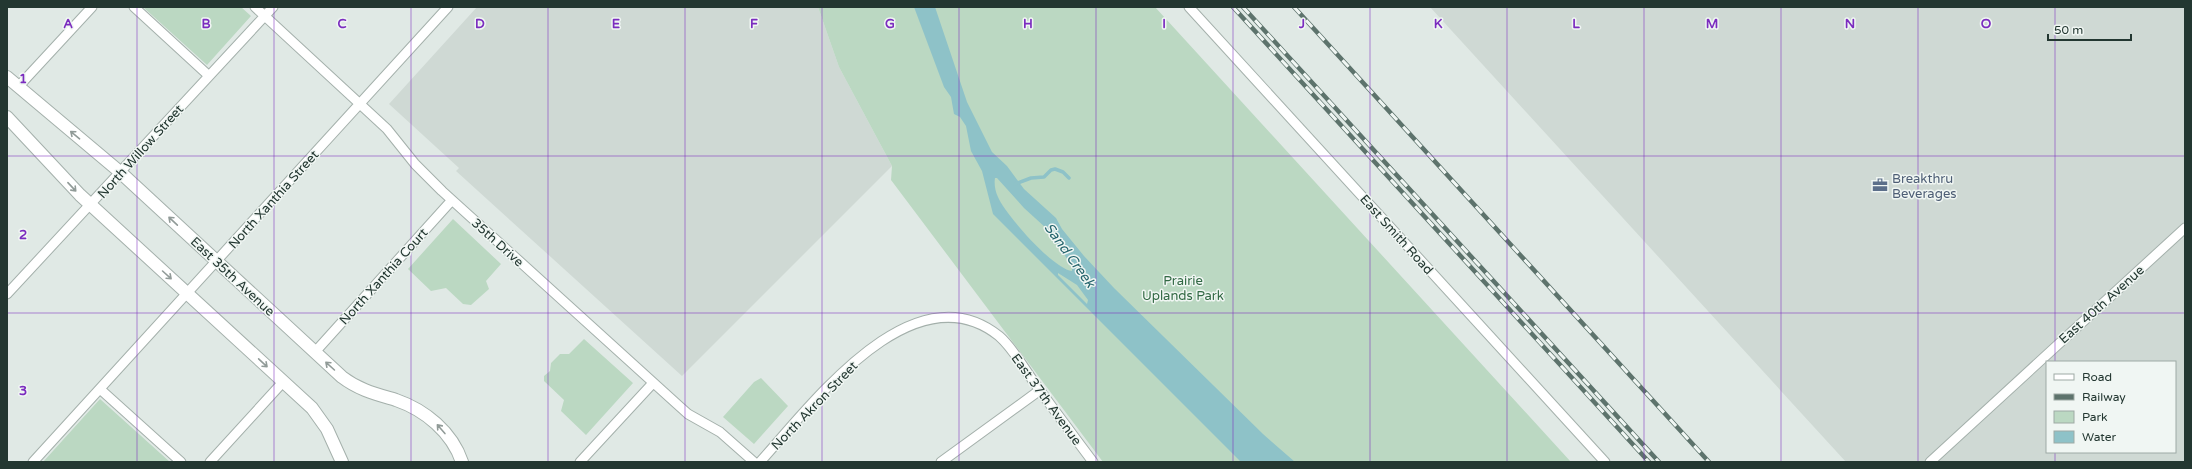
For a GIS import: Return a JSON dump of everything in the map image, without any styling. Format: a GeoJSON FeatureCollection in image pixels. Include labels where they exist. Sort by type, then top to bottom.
{"type":"FeatureCollection","features":[{"type":"Feature","properties":{"kind":"street"},"geometry":{"type":"LineString","coordinates":[[18,87],[92,7]]}},
{"type":"Feature","properties":{"kind":"street"},"geometry":{"type":"LineString","coordinates":[[134,7],[208,75]]}},
{"type":"Feature","properties":{"kind":"street","name":"35th Drive"},"geometry":{"type":"LineString","coordinates":[[255,7],[396,139],[425,175],[452,200],[688,414],[720,432],[754,462]]}},
{"type":"Feature","properties":{"kind":"street","name":"North Willow Street"},"geometry":{"type":"LineString","coordinates":[[7,294],[272,7]]}},
{"type":"Feature","properties":{"kind":"street","name":"North Xanthia Street"},"geometry":{"type":"LineString","coordinates":[[33,462],[448,7]]}},
{"type":"Feature","properties":{"kind":"street","name":"East Smith Road"},"geometry":{"type":"LineString","coordinates":[[1189,7],[1605,462]]}},
{"type":"Feature","properties":{"kind":"street","name":"East 35th Avenue"},"geometry":{"type":"LineString","coordinates":[[7,77],[120,172],[315,352],[356,386],[410,405],[430,418],[445,433],[462,462]]}},
{"type":"Feature","properties":{"kind":"street"},"geometry":{"type":"LineString","coordinates":[[7,117],[90,205],[321,418],[342,462]]}},
{"type":"Feature","properties":{"kind":"street","name":"North Xanthia Court"},"geometry":{"type":"LineString","coordinates":[[315,352],[452,200]]}},
{"type":"Feature","properties":{"kind":"street","name":"East 40th Avenue"},"geometry":{"type":"LineString","coordinates":[[1930,462],[2185,228]]}},
{"type":"Feature","properties":{"kind":"street","name":"North Akron Street"},"geometry":{"type":"LineString","coordinates":[[760,462],[830,385],[854,363],[884,340],[911,324],[932,318],[951,317],[972,320],[1000,337]]}},
{"type":"Feature","properties":{"kind":"street","name":"East 37th Avenue"},"geometry":{"type":"LineString","coordinates":[[1000,337],[1093,462]]}},
{"type":"Feature","properties":{"kind":"street"},"geometry":{"type":"LineString","coordinates":[[210,462],[283,382]]}},
{"type":"Feature","properties":{"kind":"street"},"geometry":{"type":"LineString","coordinates":[[580,462],[653,383]]}},
{"type":"Feature","properties":{"kind":"street"},"geometry":{"type":"LineString","coordinates":[[100,389],[181,462]]}},
{"type":"Feature","properties":{"kind":"street"},"geometry":{"type":"LineString","coordinates":[[941,462],[1040,390]]}},
{"type":"Feature","properties":{"kind":"shaded area"},"geometry":{"type":"Polygon","coordinates":[[[477,7],[818,7],[839,67],[892,166],[682,376],[456,171],[459,168],[389,104],[477,7]]]}},
{"type":"Feature","properties":{"kind":"shaded area"},"geometry":{"type":"Polygon","coordinates":[[[1430,7],[2185,7],[2185,462],[1846,462],[1430,7]]]}},
{"type":"Feature","properties":{"kind":"green space"},"geometry":{"type":"Polygon","coordinates":[[[143,7],[241,7],[251,16],[207,65],[143,7]]]}},
{"type":"Feature","properties":{"kind":"green space","name":"Prairie Uplands Park"},"geometry":{"type":"Polygon","coordinates":[[[818,7],[1155,7],[1571,462],[1103,462],[891,180],[892,166],[839,67],[818,7]]]}},
{"type":"Feature","properties":{"kind":"green space"},"geometry":{"type":"Polygon","coordinates":[[[453,219],[501,264],[486,281],[489,289],[471,305],[463,304],[446,288],[431,291],[408,269],[453,219]]]}},
{"type":"Feature","properties":{"kind":"green space"},"geometry":{"type":"Polygon","coordinates":[[[584,339],[633,383],[586,435],[561,411],[564,400],[544,381],[544,376],[550,371],[551,363],[560,354],[569,354],[584,339]]]}},
{"type":"Feature","properties":{"kind":"green space"},"geometry":{"type":"Polygon","coordinates":[[[761,378],[788,406],[754,444],[723,417],[754,382],[761,378]]]}},
{"type":"Feature","properties":{"kind":"green space"},"geometry":{"type":"Polygon","coordinates":[[[100,399],[170,462],[43,462],[100,399]]]}},
{"type":"Feature","properties":{"kind":"water","name":"Sand Creek"},"geometry":{"type":"Polygon","coordinates":[[[914,7],[935,7],[967,102],[992,152],[1007,166],[1024,189],[1056,218],[1062,229],[1084,256],[1114,288],[1263,434],[1295,462],[1241,462],[993,214],[982,171],[971,151],[966,126],[960,117],[954,114],[951,97],[944,87],[914,7]],[[995,178],[995,187],[998,197],[1002,205],[1019,227],[1030,240],[1053,261],[1072,271],[1072,266],[1046,228],[1024,208],[997,178],[995,178]],[[1058,273],[1058,275],[1087,304],[1088,300],[1077,285],[1058,273]]]}},
{"type":"Feature","properties":{"kind":"waterway"},"geometry":{"type":"LineString","coordinates":[[1015,184],[1031,178],[1044,177],[1051,170],[1055,169],[1063,172],[1069,178]]}},
{"type":"Feature","properties":{"kind":"railway"},"geometry":{"type":"LineString","coordinates":[[1233,7],[1649,462]]}},
{"type":"Feature","properties":{"kind":"railway"},"geometry":{"type":"LineString","coordinates":[[1243,7],[1659,462]]}},
{"type":"Feature","properties":{"kind":"railway"},"geometry":{"type":"LineString","coordinates":[[1294,7],[1709,462]]}},
{"type":"Feature","properties":{"kind":"place","name":"Breakthru Beverages"},"geometry":{"type":"Point","coordinates":[1880,185]}}]}
